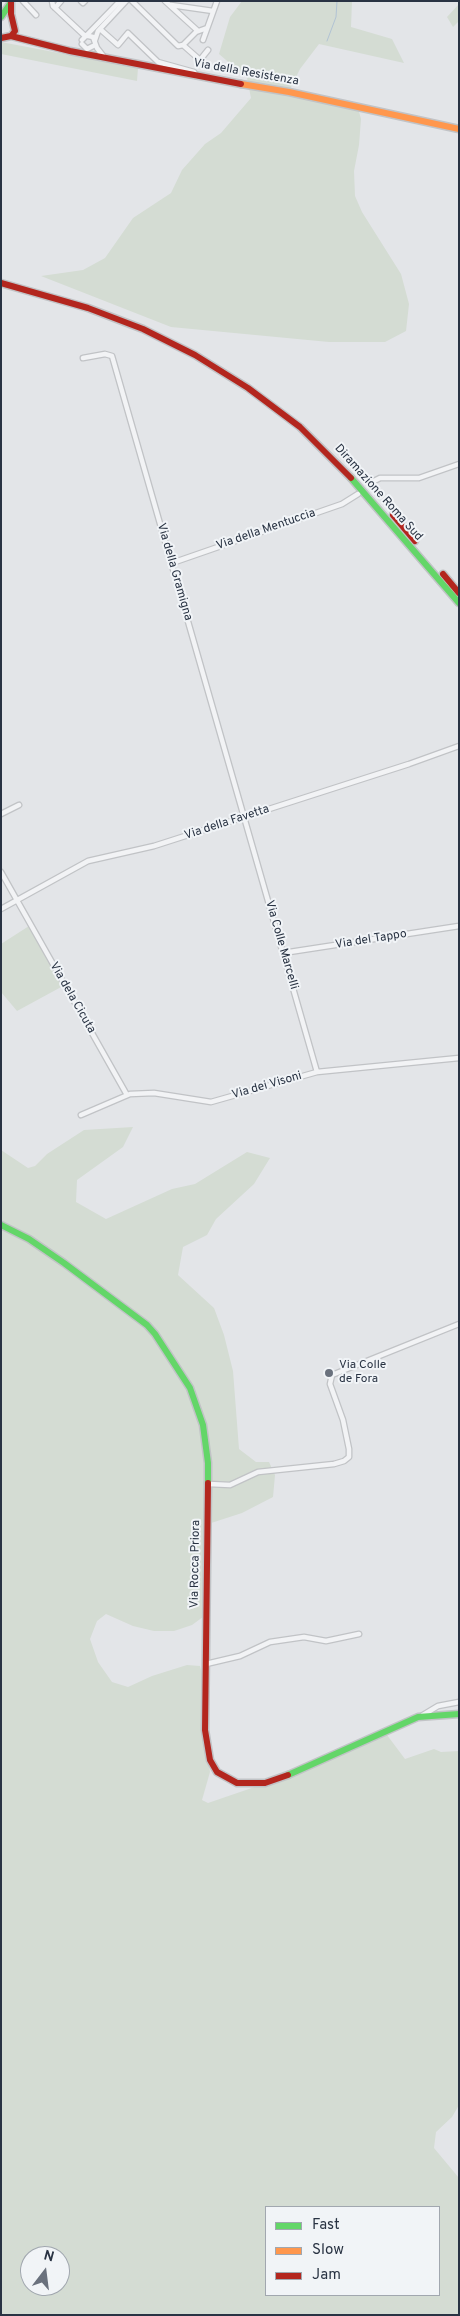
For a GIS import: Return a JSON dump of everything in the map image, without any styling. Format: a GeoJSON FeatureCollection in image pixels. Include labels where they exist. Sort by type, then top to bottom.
{"type":"FeatureCollection","features":[{"type":"Feature","properties":{"kind":"main road"},"geometry":{"type":"LineString","coordinates":[[11,1],[1,17],[12,20]]}},
{"type":"Feature","properties":{"kind":"main road"},"geometry":{"type":"LineString","coordinates":[[1,38],[11,36],[15,28],[12,20],[11,1]]}},
{"type":"Feature","properties":{"kind":"main road","name":"Via della Resistenza"},"geometry":{"type":"LineString","coordinates":[[15,28],[20,34],[30,40]]}},
{"type":"Feature","properties":{"kind":"main road","name":"Via della Resistenza"},"geometry":{"type":"LineString","coordinates":[[11,36],[70,51],[289,92],[337,104],[459,129]]}},
{"type":"Feature","properties":{"kind":"main road","name":"Diramazione Roma Sud"},"geometry":{"type":"LineString","coordinates":[[1,277],[87,302],[132,319],[187,344],[248,381],[296,417],[342,459],[459,593]]}},
{"type":"Feature","properties":{"kind":"main road","name":"Diramazione Roma Sud"},"geometry":{"type":"LineString","coordinates":[[1,283],[88,308],[137,326],[195,355],[254,392],[300,428],[338,463],[459,602]]}},
{"type":"Feature","properties":{"kind":"main road","name":"Via Rocca Priora"},"geometry":{"type":"LineString","coordinates":[[1,1225],[64,1263],[133,1314],[155,1334],[190,1388],[203,1425],[209,1484],[204,1730],[207,1749],[216,1771],[234,1782],[257,1784],[277,1779],[421,1716],[443,1713],[459,1714]]}},
{"type":"Feature","properties":{"kind":"street"},"geometry":{"type":"LineString","coordinates":[[23,1],[36,15]]}},
{"type":"Feature","properties":{"kind":"street"},"geometry":{"type":"LineString","coordinates":[[52,1],[56,8],[79,31],[87,36],[92,36],[98,51],[105,58]]}},
{"type":"Feature","properties":{"kind":"street"},"geometry":{"type":"LineString","coordinates":[[56,8],[62,1]]}},
{"type":"Feature","properties":{"kind":"street"},"geometry":{"type":"LineString","coordinates":[[81,1],[83,3],[85,1]]}},
{"type":"Feature","properties":{"kind":"street"},"geometry":{"type":"LineString","coordinates":[[70,51],[82,42],[120,1]]}},
{"type":"Feature","properties":{"kind":"street"},"geometry":{"type":"LineString","coordinates":[[90,55],[100,29],[126,1]]}},
{"type":"Feature","properties":{"kind":"street"},"geometry":{"type":"LineString","coordinates":[[132,1],[176,45],[183,45],[198,31],[207,28]]}},
{"type":"Feature","properties":{"kind":"street"},"geometry":{"type":"LineString","coordinates":[[165,1],[198,31]]}},
{"type":"Feature","properties":{"kind":"street"},"geometry":{"type":"LineString","coordinates":[[203,40],[217,1]]}},
{"type":"Feature","properties":{"kind":"street"},"geometry":{"type":"LineString","coordinates":[[170,5],[213,11]]}},
{"type":"Feature","properties":{"kind":"street"},"geometry":{"type":"LineString","coordinates":[[100,29],[118,45],[128,33],[158,62],[194,72],[196,76]]}},
{"type":"Feature","properties":{"kind":"street"},"geometry":{"type":"LineString","coordinates":[[79,31],[82,53]]}},
{"type":"Feature","properties":{"kind":"street"},"geometry":{"type":"LineString","coordinates":[[82,42],[87,49],[95,43]]}},
{"type":"Feature","properties":{"kind":"street"},"geometry":{"type":"LineString","coordinates":[[183,45],[198,62],[208,50]]}},
{"type":"Feature","properties":{"kind":"street","name":"Via della Gramigna"},"geometry":{"type":"LineString","coordinates":[[83,358],[106,354],[112,356],[245,817]]}},
{"type":"Feature","properties":{"kind":"street"},"geometry":{"type":"LineString","coordinates":[[370,483],[380,478],[419,478],[459,464]]}},
{"type":"Feature","properties":{"kind":"street","name":"Via della Mentuccia"},"geometry":{"type":"LineString","coordinates":[[172,563],[342,504],[358,494]]}},
{"type":"Feature","properties":{"kind":"street","name":"Via della Favetta"},"geometry":{"type":"LineString","coordinates":[[1,909],[90,861],[154,846],[417,762],[459,746]]}},
{"type":"Feature","properties":{"kind":"street"},"geometry":{"type":"LineString","coordinates":[[1,814],[19,805]]}},
{"type":"Feature","properties":{"kind":"street","name":"Via Colle Marcelli"},"geometry":{"type":"LineString","coordinates":[[245,817],[316,1072]]}},
{"type":"Feature","properties":{"kind":"street","name":"Via dela Cicuta"},"geometry":{"type":"LineString","coordinates":[[1,872],[127,1095]]}},
{"type":"Feature","properties":{"kind":"street","name":"Via del Tappo"},"geometry":{"type":"LineString","coordinates":[[283,953],[459,926]]}},
{"type":"Feature","properties":{"kind":"street","name":"Via dei Visoni"},"geometry":{"type":"LineString","coordinates":[[81,1115],[127,1095],[154,1093],[212,1102],[316,1072],[459,1058]]}},
{"type":"Feature","properties":{"kind":"street"},"geometry":{"type":"LineString","coordinates":[[209,1484],[230,1485],[258,1472],[334,1464],[346,1460],[349,1456],[349,1447],[343,1420],[330,1384],[332,1375],[459,1324]]}},
{"type":"Feature","properties":{"kind":"street"},"geometry":{"type":"LineString","coordinates":[[206,1664],[240,1656],[270,1642],[304,1637],[326,1641],[359,1634]]}},
{"type":"Feature","properties":{"kind":"street"},"geometry":{"type":"LineString","coordinates":[[421,1716],[438,1706],[459,1702]]}},
{"type":"Feature","properties":{"kind":"shaded area"},"geometry":{"type":"Polygon","coordinates":[[[242,1],[352,1],[351,27],[392,39],[404,63],[319,44],[300,69],[289,91],[358,108],[361,119],[354,171],[355,196],[362,212],[401,274],[409,304],[406,331],[385,342],[329,342],[171,327],[41,276],[83,270],[105,258],[133,218],[171,193],[182,170],[205,144],[221,133],[251,98],[247,78],[219,54],[230,17],[242,1]]]}},
{"type":"Feature","properties":{"kind":"shaded area"},"geometry":{"type":"Polygon","coordinates":[[[459,4],[459,21],[453,27],[447,17],[459,4]]]}},
{"type":"Feature","properties":{"kind":"shaded area"},"geometry":{"type":"Polygon","coordinates":[[[1,42],[138,68],[137,81],[1,54],[1,42]]]}},
{"type":"Feature","properties":{"kind":"shaded area"},"geometry":{"type":"Polygon","coordinates":[[[29,926],[63,986],[17,1011],[1,992],[1,944],[29,926]]]}},
{"type":"Feature","properties":{"kind":"shaded area"},"geometry":{"type":"Polygon","coordinates":[[[133,1127],[123,1147],[77,1180],[76,1202],[106,1219],[172,1189],[195,1184],[247,1152],[270,1158],[254,1184],[216,1219],[207,1235],[183,1247],[178,1275],[214,1308],[224,1335],[233,1371],[239,1449],[256,1462],[269,1462],[275,1475],[273,1497],[242,1513],[208,1524],[207,1614],[192,1625],[174,1631],[154,1631],[133,1626],[106,1614],[97,1621],[90,1639],[98,1662],[112,1682],[128,1687],[152,1676],[187,1665],[200,1666],[206,1690],[205,1737],[210,1772],[202,1800],[208,1803],[281,1778],[387,1735],[405,1759],[434,1749],[441,1752],[459,1751],[459,2105],[452,2117],[436,2132],[434,2148],[459,2178],[459,2315],[1,2315],[1,1150],[28,1168],[35,1166],[47,1154],[84,1130],[133,1127]]]}},
{"type":"Feature","properties":{"kind":"waterway"},"geometry":{"type":"LineString","coordinates":[[327,41],[336,17],[337,1]]}},
{"type":"Feature","properties":{"kind":"traffic: fast"},"geometry":{"type":"LineString","coordinates":[[1,17],[10,4]]}},
{"type":"Feature","properties":{"kind":"traffic: fast"},"geometry":{"type":"LineString","coordinates":[[351,478],[459,603]]}},
{"type":"Feature","properties":{"kind":"traffic: fast"},"geometry":{"type":"LineString","coordinates":[[1,1225],[29,1239],[64,1263],[147,1325],[155,1334],[190,1388],[203,1425],[208,1463],[208,1483]]}},
{"type":"Feature","properties":{"kind":"traffic: fast"},"geometry":{"type":"LineString","coordinates":[[288,1775],[418,1717],[459,1714]]}},
{"type":"Feature","properties":{"kind":"traffic: slow"},"geometry":{"type":"LineString","coordinates":[[241,84],[289,92],[459,129]]}},
{"type":"Feature","properties":{"kind":"traffic: jam"},"geometry":{"type":"LineString","coordinates":[[1,38],[11,36],[15,31],[11,14],[11,1]]}},
{"type":"Feature","properties":{"kind":"traffic: jam"},"geometry":{"type":"LineString","coordinates":[[11,36],[70,51],[241,84]]}},
{"type":"Feature","properties":{"kind":"traffic: jam"},"geometry":{"type":"LineString","coordinates":[[1,283],[88,308],[143,329],[195,355],[248,388],[300,427],[351,478]]}},
{"type":"Feature","properties":{"kind":"traffic: jam"},"geometry":{"type":"LineString","coordinates":[[393,515],[415,541]]}},
{"type":"Feature","properties":{"kind":"traffic: jam"},"geometry":{"type":"LineString","coordinates":[[443,574],[459,593]]}},
{"type":"Feature","properties":{"kind":"traffic: jam"},"geometry":{"type":"LineString","coordinates":[[208,1483],[205,1730],[210,1760],[217,1772],[237,1783],[265,1783],[288,1775]]}},
{"type":"Feature","properties":{"kind":"place","name":"Via Colle de Fora"},"geometry":{"type":"Point","coordinates":[329,1373]}}]}
